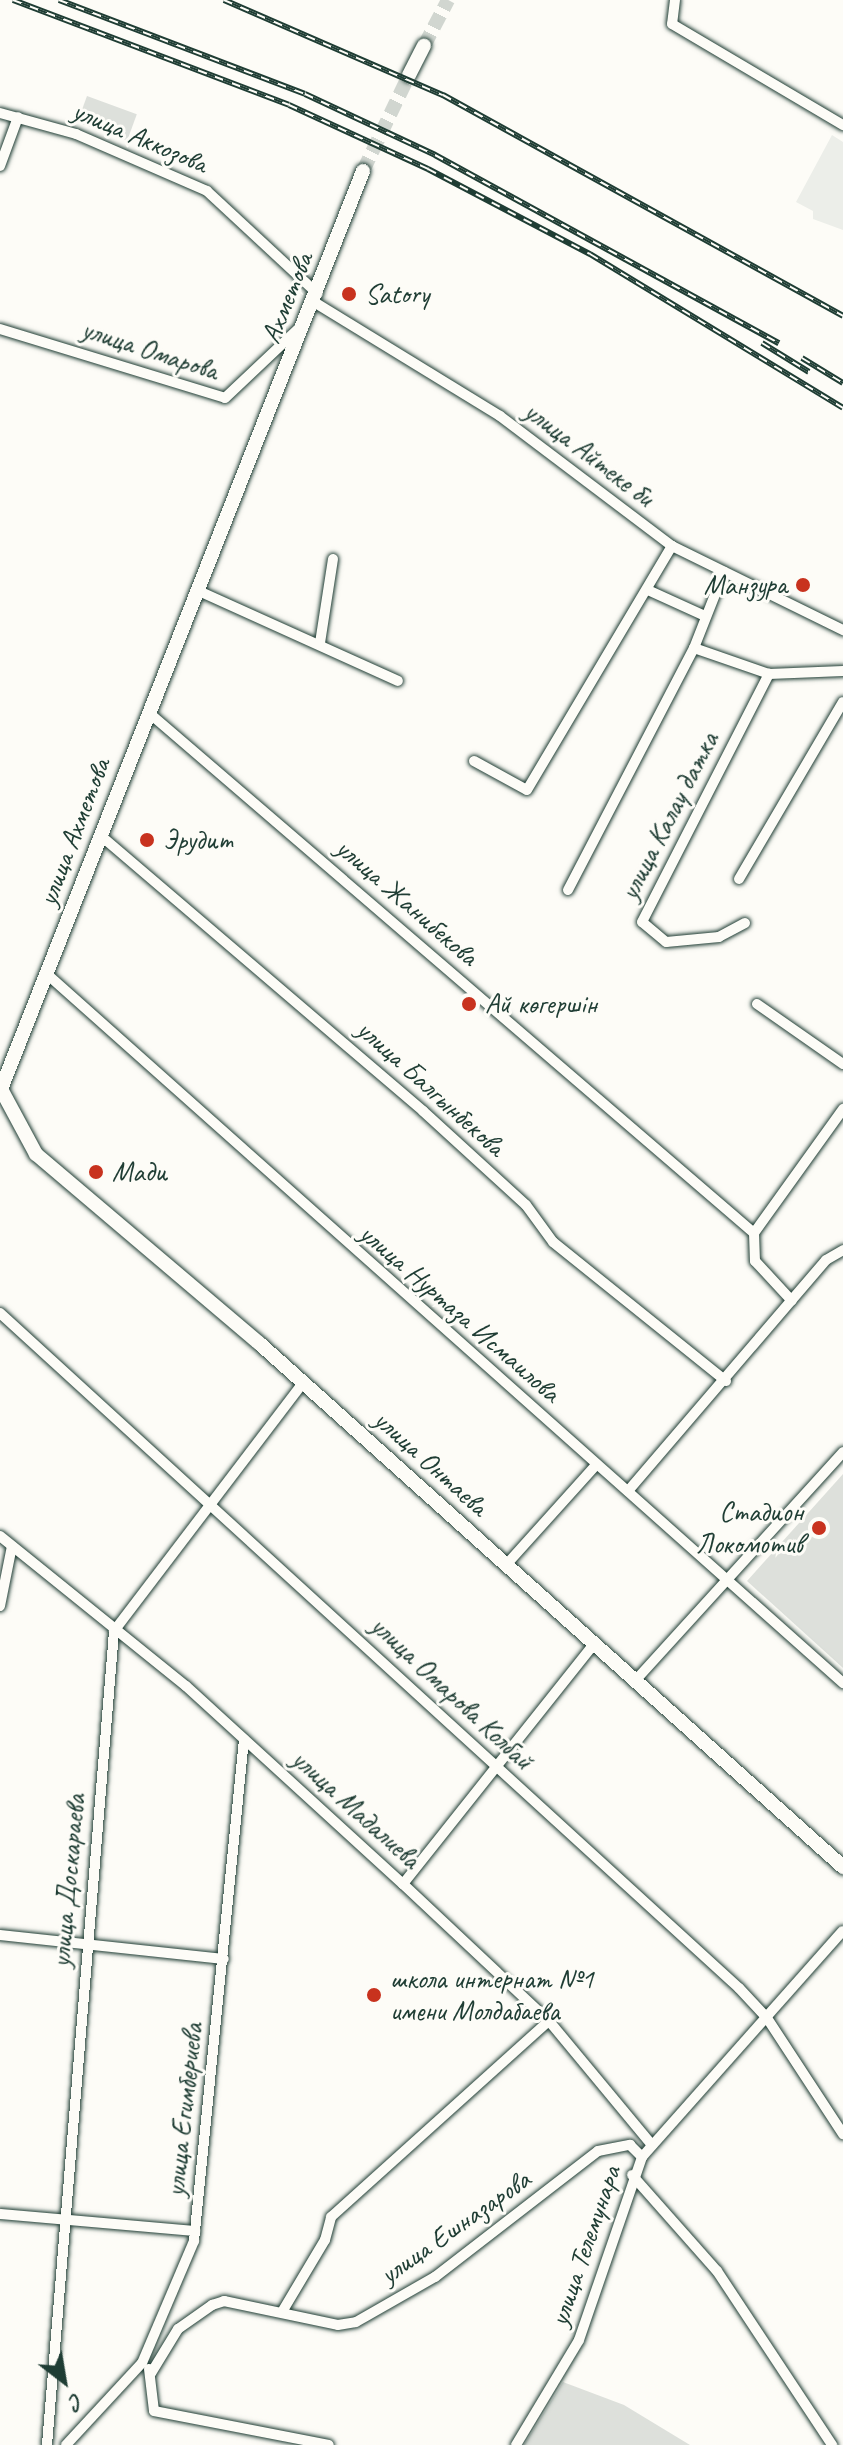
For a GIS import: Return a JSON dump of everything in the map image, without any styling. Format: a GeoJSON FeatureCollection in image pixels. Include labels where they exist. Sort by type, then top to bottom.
{"type":"FeatureCollection","features":[{"type":"Feature","properties":{"kind":"main road"},"geometry":{"type":"LineString","coordinates":[[409,75],[424,46]]}},
{"type":"Feature","properties":{"kind":"main road","name":"Ахметова"},"geometry":{"type":"LineString","coordinates":[[257,444],[363,171]]}},
{"type":"Feature","properties":{"kind":"main road","name":"улица Ахметова"},"geometry":{"type":"LineString","coordinates":[[0,1090],[48,975],[148,712],[201,592],[257,444]]}},
{"type":"Feature","properties":{"kind":"main road","name":"улица Онтаева"},"geometry":{"type":"LineString","coordinates":[[0,1090],[36,1154],[303,1383],[843,1867]]}},
{"type":"Feature","properties":{"kind":"street"},"geometry":{"type":"LineString","coordinates":[[675,0],[672,24],[843,125]]}},
{"type":"Feature","properties":{"kind":"street","name":"улица Аккозова"},"geometry":{"type":"LineString","coordinates":[[0,113],[76,134],[207,191],[316,298]]}},
{"type":"Feature","properties":{"kind":"street"},"geometry":{"type":"LineString","coordinates":[[0,166],[18,117]]}},
{"type":"Feature","properties":{"kind":"street","name":"улица Айтеке би"},"geometry":{"type":"LineString","coordinates":[[316,298],[500,416],[672,546],[843,630]]}},
{"type":"Feature","properties":{"kind":"street","name":"улица Омарова"},"geometry":{"type":"LineString","coordinates":[[0,329],[225,398],[305,322]]}},
{"type":"Feature","properties":{"kind":"street"},"geometry":{"type":"LineString","coordinates":[[474,761],[527,790],[650,591],[672,546]]}},
{"type":"Feature","properties":{"kind":"street"},"geometry":{"type":"LineString","coordinates":[[320,643],[333,559]]}},
{"type":"Feature","properties":{"kind":"street","name":"улица Калау датка"},"geometry":{"type":"LineString","coordinates":[[568,890],[694,648],[703,615],[724,572]]}},
{"type":"Feature","properties":{"kind":"street"},"geometry":{"type":"LineString","coordinates":[[650,591],[703,615]]}},
{"type":"Feature","properties":{"kind":"street"},"geometry":{"type":"LineString","coordinates":[[201,592],[320,643],[398,681]]}},
{"type":"Feature","properties":{"kind":"street"},"geometry":{"type":"LineString","coordinates":[[694,648],[769,674],[843,671]]}},
{"type":"Feature","properties":{"kind":"street","name":"улица Калау датка"},"geometry":{"type":"LineString","coordinates":[[745,923],[719,937],[666,942],[642,922],[769,674]]}},
{"type":"Feature","properties":{"kind":"street"},"geometry":{"type":"LineString","coordinates":[[739,879],[843,702]]}},
{"type":"Feature","properties":{"kind":"street","name":"улица Жанибекова"},"geometry":{"type":"LineString","coordinates":[[148,712],[754,1233]]}},
{"type":"Feature","properties":{"kind":"street","name":"улица Балгынбекова"},"geometry":{"type":"LineString","coordinates":[[100,835],[423,1111],[526,1205],[553,1242],[726,1381]]}},
{"type":"Feature","properties":{"kind":"street","name":"улица Нуртаза Исмаилова"},"geometry":{"type":"LineString","coordinates":[[48,975],[843,1683]]}},
{"type":"Feature","properties":{"kind":"street"},"geometry":{"type":"LineString","coordinates":[[757,1004],[843,1064]]}},
{"type":"Feature","properties":{"kind":"street"},"geometry":{"type":"LineString","coordinates":[[792,1301],[755,1261],[754,1233],[843,1109]]}},
{"type":"Feature","properties":{"kind":"street"},"geometry":{"type":"LineString","coordinates":[[628,1491],[792,1301],[841,1250]]}},
{"type":"Feature","properties":{"kind":"street","name":"улица Омарова Колбай"},"geometry":{"type":"LineString","coordinates":[[0,1313],[210,1502],[767,2018],[843,2134]]}},
{"type":"Feature","properties":{"kind":"street"},"geometry":{"type":"LineString","coordinates":[[114,1631],[303,1383]]}},
{"type":"Feature","properties":{"kind":"street"},"geometry":{"type":"LineString","coordinates":[[634,1682],[843,1452]]}},
{"type":"Feature","properties":{"kind":"street"},"geometry":{"type":"LineString","coordinates":[[506,1565],[596,1465]]}},
{"type":"Feature","properties":{"kind":"street","name":"улица Мадалиева"},"geometry":{"type":"LineString","coordinates":[[0,1536],[244,1739],[403,1884],[549,2021],[652,2145]]}},
{"type":"Feature","properties":{"kind":"street"},"geometry":{"type":"LineString","coordinates":[[0,1606],[12,1546]]}},
{"type":"Feature","properties":{"kind":"street","name":"улица Доскараева"},"geometry":{"type":"LineString","coordinates":[[47,2445],[61,2221],[114,1631]]}},
{"type":"Feature","properties":{"kind":"street"},"geometry":{"type":"LineString","coordinates":[[403,1884],[593,1645]]}},
{"type":"Feature","properties":{"kind":"street","name":"улица Егимбериева"},"geometry":{"type":"LineString","coordinates":[[66,2445],[126,2383],[149,2347],[195,2231],[244,1739]]}},
{"type":"Feature","properties":{"kind":"street","name":"улица Телемунара"},"geometry":{"type":"LineString","coordinates":[[516,2445],[579,2340],[632,2175],[642,2157],[843,1931]]}},
{"type":"Feature","properties":{"kind":"street"},"geometry":{"type":"LineString","coordinates":[[0,1935],[87,1947],[224,1959]]}},
{"type":"Feature","properties":{"kind":"street"},"geometry":{"type":"LineString","coordinates":[[282,2312],[325,2240],[331,2217],[549,2021]]}},
{"type":"Feature","properties":{"kind":"street","name":"улица Ешназарова"},"geometry":{"type":"LineString","coordinates":[[150,2375],[192,2315],[224,2301],[356,2322],[435,2277],[598,2151],[630,2145],[642,2157]]}},
{"type":"Feature","properties":{"kind":"street"},"geometry":{"type":"LineString","coordinates":[[632,2175],[717,2271],[832,2445]]}},
{"type":"Feature","properties":{"kind":"street"},"geometry":{"type":"LineString","coordinates":[[0,2214],[195,2231]]}},
{"type":"Feature","properties":{"kind":"street"},"geometry":{"type":"LineString","coordinates":[[149,2347],[154,2411],[329,2445]]}},
{"type":"Feature","properties":{"kind":"shaded area"},"geometry":{"type":"Polygon","coordinates":[[[87,96],[137,114],[127,140],[77,122],[87,96]]]}},
{"type":"Feature","properties":{"kind":"shaded area"},"geometry":{"type":"Polygon","coordinates":[[[832,135],[843,142],[843,230],[813,219],[813,211],[796,202],[832,135]]]}},
{"type":"Feature","properties":{"kind":"shaded area","name":"Стадион Локомотив"},"geometry":{"type":"Polygon","coordinates":[[[843,1474],[843,1668],[747,1581],[843,1474]]]}},
{"type":"Feature","properties":{"kind":"shaded area"},"geometry":{"type":"Polygon","coordinates":[[[563,2382],[624,2405],[690,2445],[524,2445],[563,2382]]]}},
{"type":"Feature","properties":{"kind":"tunnel"},"geometry":{"type":"LineString","coordinates":[[424,46],[448,0]]}},
{"type":"Feature","properties":{"kind":"tunnel"},"geometry":{"type":"LineString","coordinates":[[363,171],[409,75]]}},
{"type":"Feature","properties":{"kind":"railway"},"geometry":{"type":"LineString","coordinates":[[13,0],[289,105],[428,169],[590,254],[843,408]]}},
{"type":"Feature","properties":{"kind":"railway"},"geometry":{"type":"LineString","coordinates":[[59,0],[305,94],[435,155],[779,343]]}},
{"type":"Feature","properties":{"kind":"railway"},"geometry":{"type":"LineString","coordinates":[[224,0],[443,95],[843,316]]}},
{"type":"Feature","properties":{"kind":"railway"},"geometry":{"type":"LineString","coordinates":[[762,343],[809,372]]}},
{"type":"Feature","properties":{"kind":"railway"},"geometry":{"type":"LineString","coordinates":[[802,358],[843,383]]}},
{"type":"Feature","properties":{"kind":"place","name":"Satory"},"geometry":{"type":"Point","coordinates":[349,294]}},
{"type":"Feature","properties":{"kind":"place","name":"Манзура"},"geometry":{"type":"Point","coordinates":[803,585]}},
{"type":"Feature","properties":{"kind":"place","name":"Эрудит"},"geometry":{"type":"Point","coordinates":[147,840]}},
{"type":"Feature","properties":{"kind":"place","name":"Ай көгершін"},"geometry":{"type":"Point","coordinates":[469,1004]}},
{"type":"Feature","properties":{"kind":"place","name":"Мади"},"geometry":{"type":"Point","coordinates":[96,1172]}},
{"type":"Feature","properties":{"kind":"place","name":"Стадион Локомотив"},"geometry":{"type":"Point","coordinates":[819,1528]}},
{"type":"Feature","properties":{"kind":"place","name":"школа интернат №1 имени Молдабаева"},"geometry":{"type":"Point","coordinates":[374,1995]}}]}
